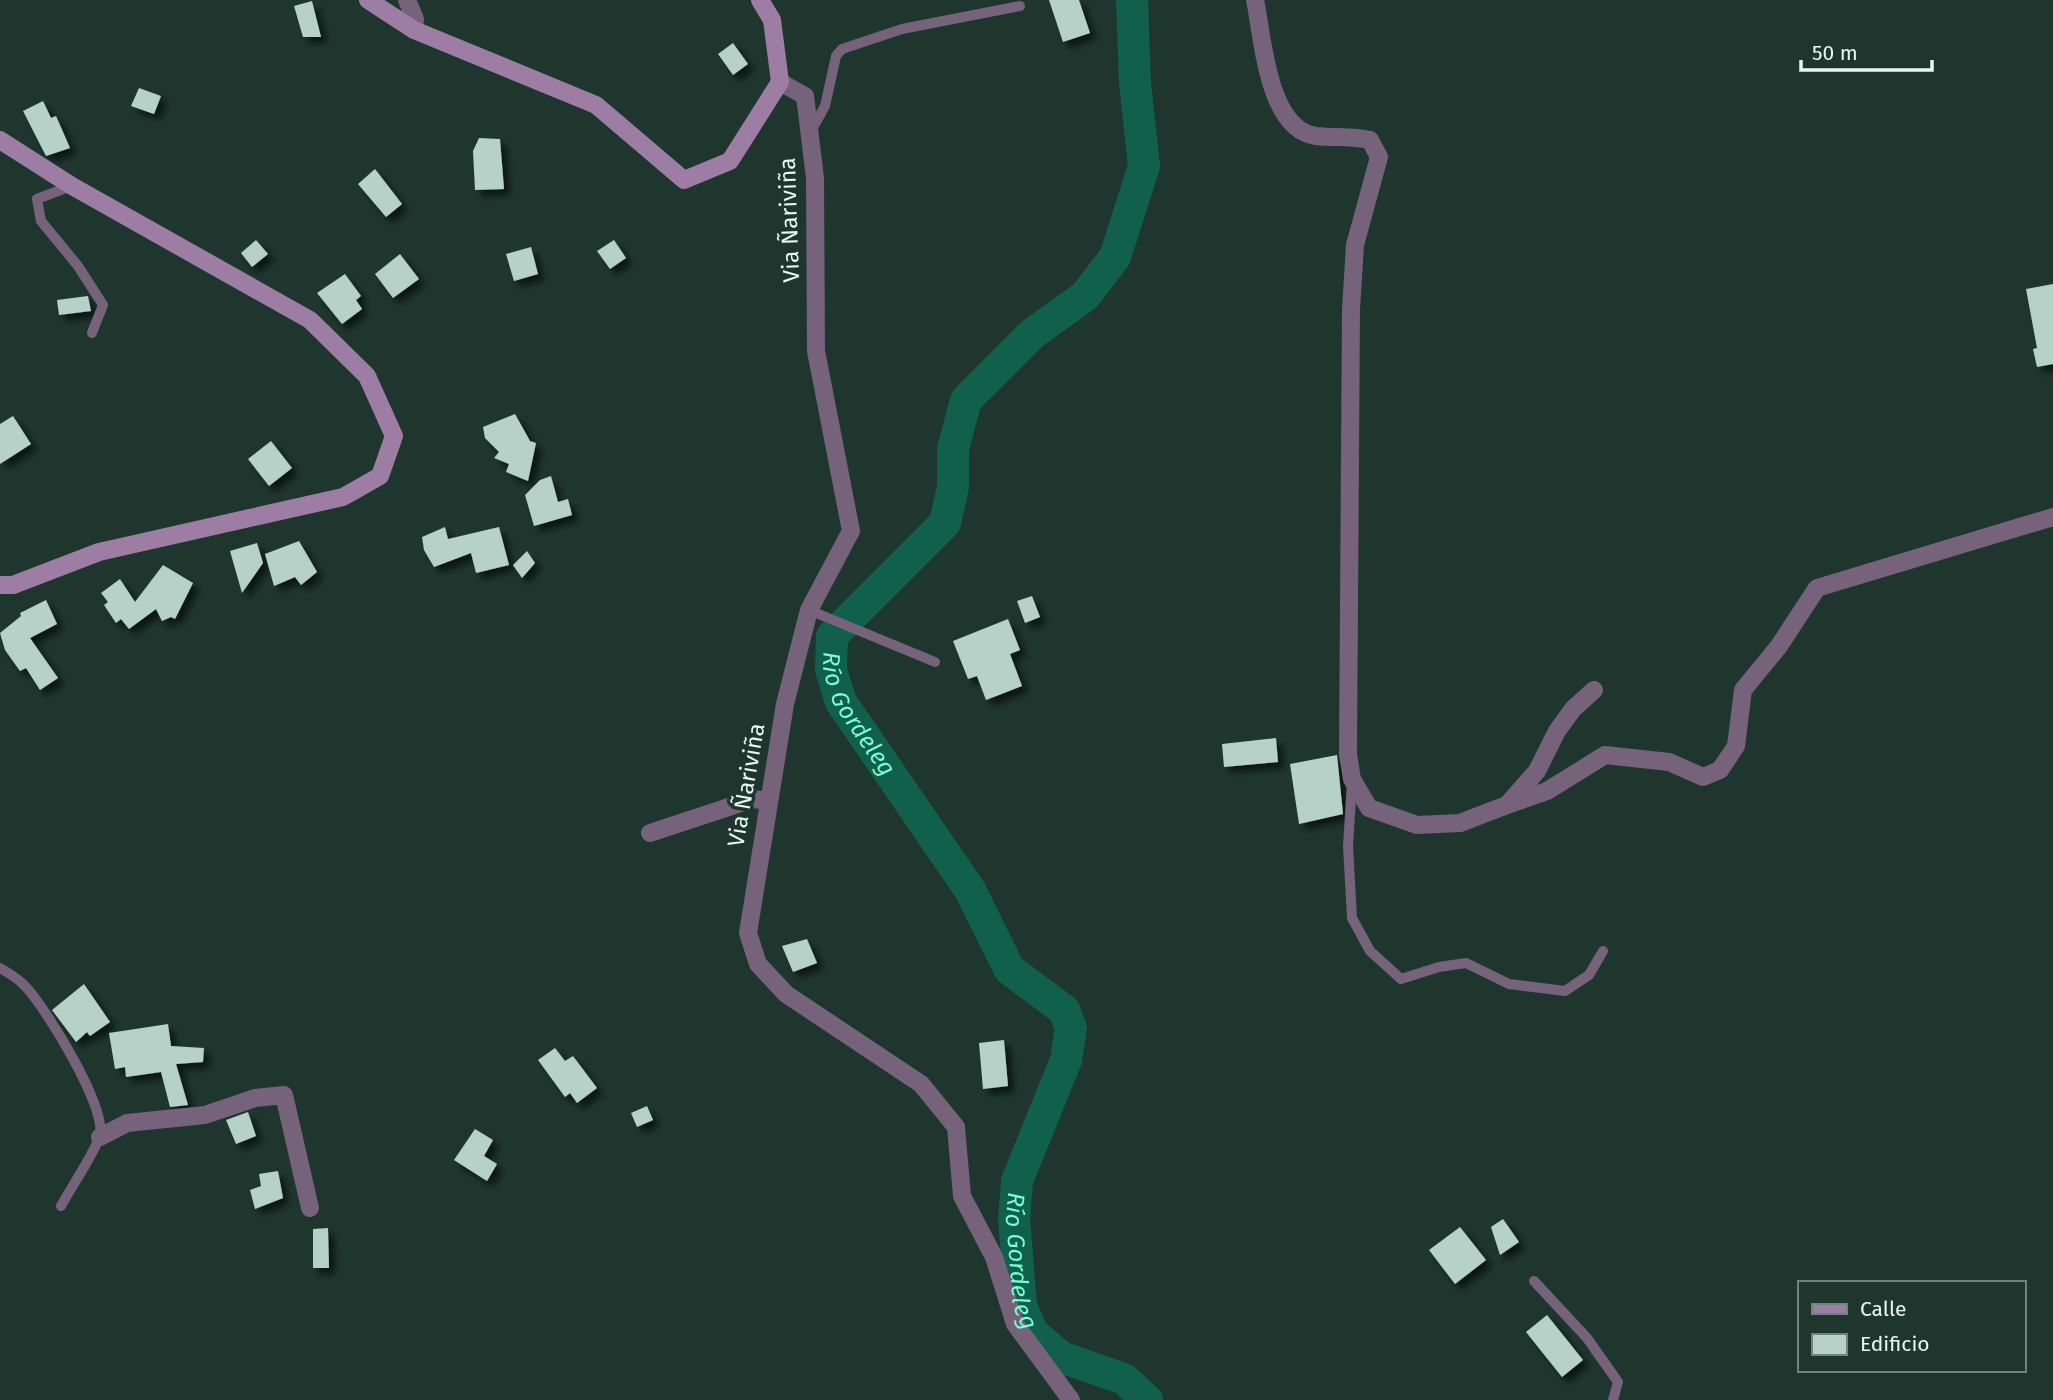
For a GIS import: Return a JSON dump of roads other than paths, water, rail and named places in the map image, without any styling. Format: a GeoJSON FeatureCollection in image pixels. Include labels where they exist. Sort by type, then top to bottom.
{"type":"FeatureCollection","features":[{"type":"Feature","properties":{"kind":"street"},"geometry":{"type":"LineString","coordinates":[[368,0],[414,30],[596,105],[684,180],[730,161],[780,82],[772,20],[760,0]]}},
{"type":"Feature","properties":{"kind":"street"},"geometry":{"type":"LineString","coordinates":[[407,0],[415,19],[414,30]]}},
{"type":"Feature","properties":{"kind":"street"},"geometry":{"type":"LineString","coordinates":[[1255,0],[1269,80],[1294,123],[1314,136],[1370,140],[1379,157],[1355,245],[1353,273],[1348,754],[1352,779],[1369,808],[1417,825],[1460,823],[1547,791],[1605,755],[1669,762],[1703,777],[1720,770],[1736,746],[1743,690],[1779,646],[1817,588],[2053,517]]}},
{"type":"Feature","properties":{"kind":"street","name":"Via Ñariviña"},"geometry":{"type":"LineString","coordinates":[[780,82],[805,96],[815,178],[816,351],[851,531],[809,610],[785,704],[748,933],[758,964],[786,994],[921,1084],[956,1127],[962,1196],[994,1257],[1015,1324],[1071,1400]]}},
{"type":"Feature","properties":{"kind":"street"},"geometry":{"type":"LineString","coordinates":[[0,141],[72,186],[310,320],[367,376],[394,436],[380,476],[344,497],[99,552],[13,585],[0,585]]}},
{"type":"Feature","properties":{"kind":"street"},"geometry":{"type":"LineString","coordinates":[[1507,805],[1537,771],[1557,731],[1573,709],[1594,690]]}},
{"type":"Feature","properties":{"kind":"street"},"geometry":{"type":"LineString","coordinates":[[650,833],[753,799],[769,801]]}},
{"type":"Feature","properties":{"kind":"street"},"geometry":{"type":"LineString","coordinates":[[100,1137],[127,1123],[205,1115],[256,1098],[284,1095],[310,1208]]}},
{"type":"Feature","properties":{"kind":"lane"},"geometry":{"type":"LineString","coordinates":[[810,134],[825,106],[836,56],[842,49],[902,29],[1020,6]]}},
{"type":"Feature","properties":{"kind":"lane"},"geometry":{"type":"LineString","coordinates":[[72,186],[37,199],[41,221],[78,266],[103,305],[92,333]]}},
{"type":"Feature","properties":{"kind":"lane"},"geometry":{"type":"LineString","coordinates":[[809,610],[935,662]]}},
{"type":"Feature","properties":{"kind":"lane"},"geometry":{"type":"LineString","coordinates":[[1352,779],[1348,846],[1352,918],[1370,951],[1401,979],[1439,967],[1466,963],[1509,984],[1565,991],[1589,975],[1603,951]]}},
{"type":"Feature","properties":{"kind":"lane"},"geometry":{"type":"LineString","coordinates":[[0,968],[24,985],[41,1006],[73,1059],[101,1119],[100,1137],[61,1206]]}},
{"type":"Feature","properties":{"kind":"lane"},"geometry":{"type":"LineString","coordinates":[[1534,1281],[1587,1338],[1618,1382],[1613,1400]]}},
{"type":"Feature","properties":{"kind":"waterway","name":"Río Gordeleg"},"geometry":{"type":"LineString","coordinates":[[1132,0],[1135,83],[1144,166],[1115,257],[1085,296],[1032,334],[966,400],[953,449],[953,487],[945,523],[832,636],[831,670],[841,702],[970,890],[1009,969],[1064,1010],[1071,1028],[1066,1060],[1017,1181],[1014,1219],[1021,1305],[1032,1332],[1061,1357],[1124,1379],[1147,1400]]}}]}
